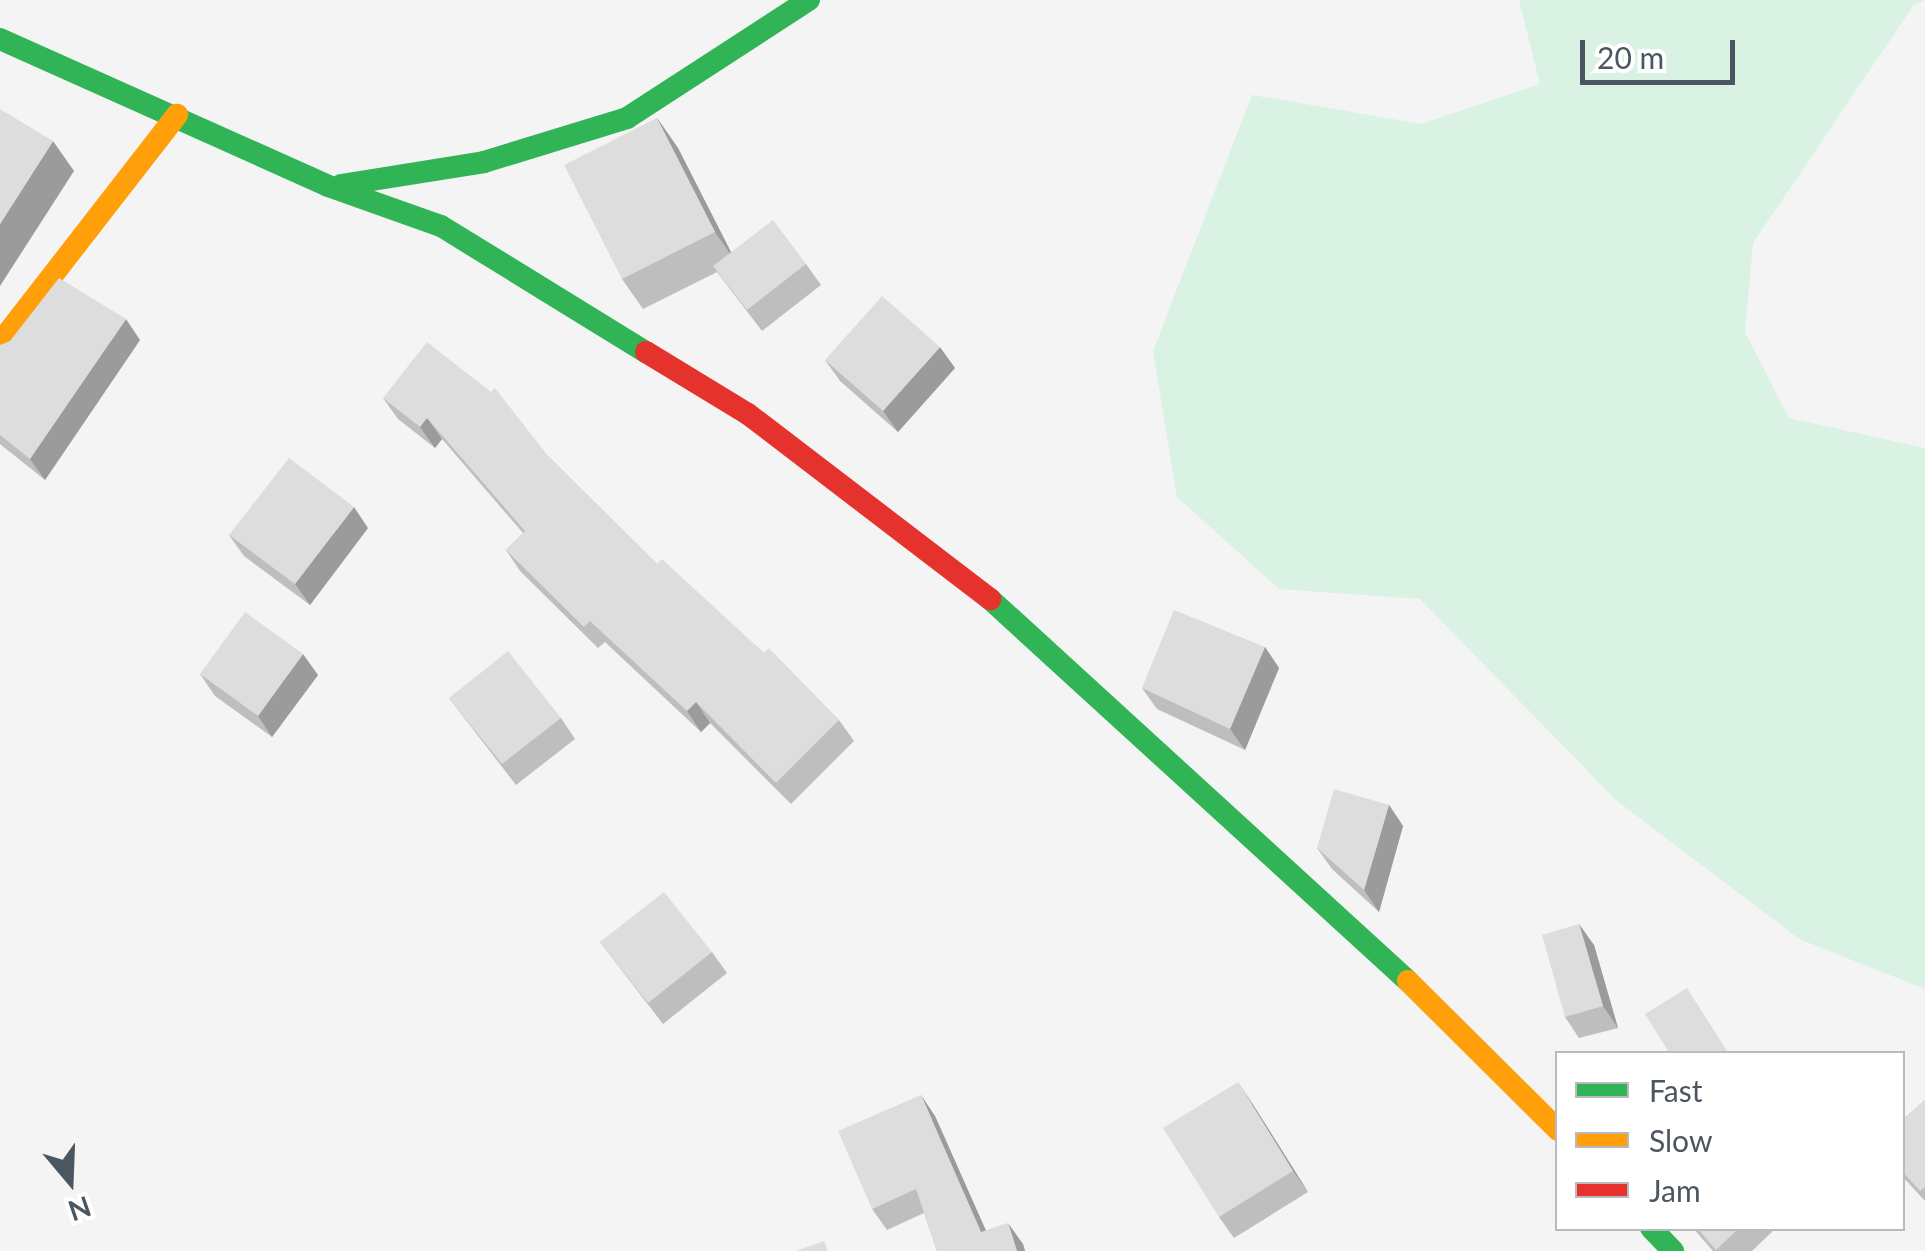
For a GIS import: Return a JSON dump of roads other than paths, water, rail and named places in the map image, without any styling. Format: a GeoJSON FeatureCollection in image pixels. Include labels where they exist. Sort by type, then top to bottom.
{"type":"FeatureCollection","features":[{"type":"Feature","properties":{"kind":"street"},"geometry":{"type":"LineString","coordinates":[[328,186],[484,162],[627,118],[809,0]]}},
{"type":"Feature","properties":{"kind":"street"},"geometry":{"type":"LineString","coordinates":[[0,38],[328,186],[441,226],[748,414],[983,593],[1388,962],[1555,1127]]}},
{"type":"Feature","properties":{"kind":"street"},"geometry":{"type":"LineString","coordinates":[[0,344],[177,115]]}},
{"type":"Feature","properties":{"kind":"street"},"geometry":{"type":"LineString","coordinates":[[1654,1231],[1673,1251]]}}]}
